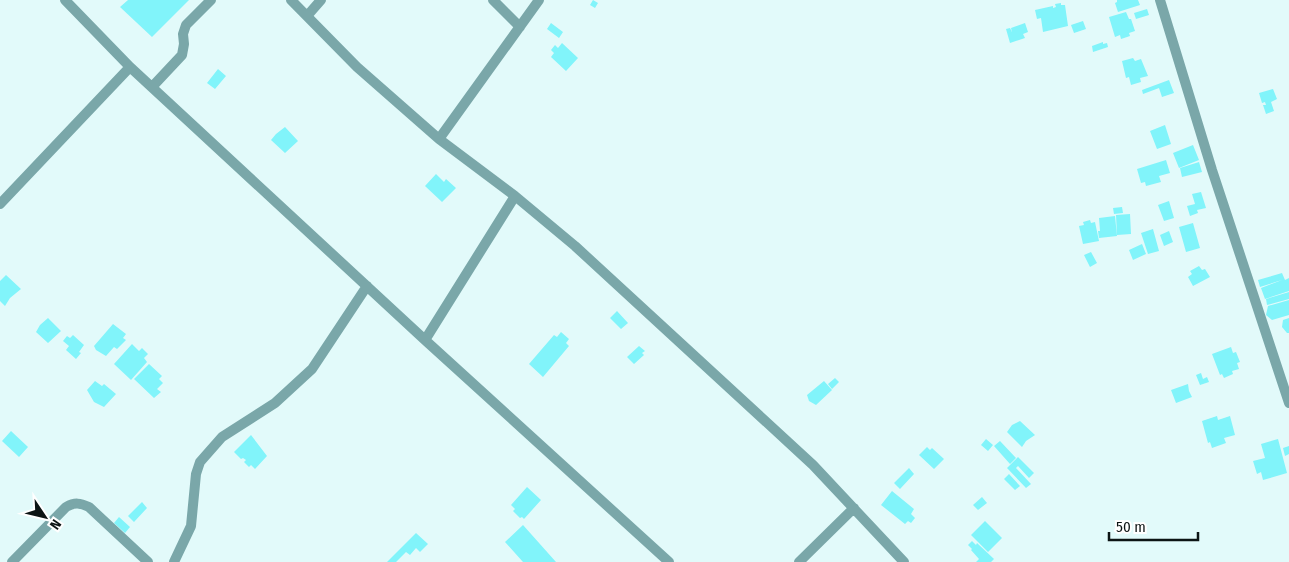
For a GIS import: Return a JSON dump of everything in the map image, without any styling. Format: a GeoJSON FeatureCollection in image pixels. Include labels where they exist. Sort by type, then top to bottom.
{"type":"FeatureCollection","features":[{"type":"Feature","properties":{"kind":"street"},"geometry":{"type":"LineString","coordinates":[[65,0],[130,67],[425,340],[669,562]]}},
{"type":"Feature","properties":{"kind":"street"},"geometry":{"type":"LineString","coordinates":[[152,87],[182,55],[183,34],[186,25],[211,0]]}},
{"type":"Feature","properties":{"kind":"street"},"geometry":{"type":"LineString","coordinates":[[291,0],[357,67],[439,139],[515,196],[575,246],[805,458],[904,562]]}},
{"type":"Feature","properties":{"kind":"street"},"geometry":{"type":"LineString","coordinates":[[307,16],[321,0]]}},
{"type":"Feature","properties":{"kind":"street"},"geometry":{"type":"LineString","coordinates":[[493,0],[520,26]]}},
{"type":"Feature","properties":{"kind":"street"},"geometry":{"type":"LineString","coordinates":[[439,139],[539,0]]}},
{"type":"Feature","properties":{"kind":"street"},"geometry":{"type":"LineString","coordinates":[[1160,0],[1212,170],[1289,403]]}},
{"type":"Feature","properties":{"kind":"street"},"geometry":{"type":"LineString","coordinates":[[0,204],[130,67]]}},
{"type":"Feature","properties":{"kind":"street"},"geometry":{"type":"LineString","coordinates":[[425,340],[515,196]]}},
{"type":"Feature","properties":{"kind":"street"},"geometry":{"type":"LineString","coordinates":[[174,562],[192,526],[196,474],[200,462],[222,438],[275,402],[312,369],[367,286]]}},
{"type":"Feature","properties":{"kind":"street"},"geometry":{"type":"LineString","coordinates":[[12,562],[66,507],[72,503],[81,503],[89,507],[148,562]]}},
{"type":"Feature","properties":{"kind":"street"},"geometry":{"type":"LineString","coordinates":[[800,562],[854,508]]}},
{"type":"Feature","properties":{"kind":"building"},"geometry":{"type":"Polygon","coordinates":[[[128,0],[189,0],[152,37],[120,7],[128,0]]]}},
{"type":"Feature","properties":{"kind":"building"},"geometry":{"type":"Polygon","coordinates":[[[593,0],[598,3],[595,8],[590,5],[593,0]]]}},
{"type":"Feature","properties":{"kind":"building"},"geometry":{"type":"Polygon","coordinates":[[[1117,0],[1138,0],[1140,5],[1118,12],[1115,3],[1117,0]]]}},
{"type":"Feature","properties":{"kind":"building"},"geometry":{"type":"Polygon","coordinates":[[[1061,3],[1061,5],[1065,5],[1068,26],[1043,32],[1041,18],[1037,19],[1035,10],[1053,6],[1053,8],[1056,7],[1055,4],[1061,3]]]}},
{"type":"Feature","properties":{"kind":"building"},"geometry":{"type":"Polygon","coordinates":[[[1147,9],[1149,15],[1136,19],[1134,13],[1147,9]]]}},
{"type":"Feature","properties":{"kind":"building"},"geometry":{"type":"Polygon","coordinates":[[[1126,12],[1129,19],[1131,19],[1135,31],[1129,33],[1130,36],[1121,39],[1120,35],[1115,37],[1109,17],[1126,12]]]}},
{"type":"Feature","properties":{"kind":"building"},"geometry":{"type":"Polygon","coordinates":[[[1083,21],[1086,29],[1074,33],[1071,25],[1083,21]]]}},
{"type":"Feature","properties":{"kind":"building"},"geometry":{"type":"Polygon","coordinates":[[[551,23],[563,32],[559,38],[547,29],[551,23]]]}},
{"type":"Feature","properties":{"kind":"building"},"geometry":{"type":"Polygon","coordinates":[[[1025,23],[1028,32],[1023,34],[1025,38],[1010,43],[1006,29],[1010,28],[1012,32],[1011,28],[1025,23]]]}},
{"type":"Feature","properties":{"kind":"building"},"geometry":{"type":"Polygon","coordinates":[[[1103,42],[1103,44],[1107,43],[1108,47],[1093,52],[1092,46],[1103,42]]]}},
{"type":"Feature","properties":{"kind":"building"},"geometry":{"type":"Polygon","coordinates":[[[562,43],[578,58],[566,71],[551,57],[554,53],[551,50],[555,45],[558,48],[562,43]]]}},
{"type":"Feature","properties":{"kind":"building"},"geometry":{"type":"Polygon","coordinates":[[[1133,58],[1135,61],[1141,59],[1148,76],[1140,78],[1141,82],[1131,85],[1129,77],[1126,78],[1122,61],[1133,58]]]}},
{"type":"Feature","properties":{"kind":"building"},"geometry":{"type":"Polygon","coordinates":[[[218,69],[226,76],[215,89],[207,83],[218,69]]]}},
{"type":"Feature","properties":{"kind":"building"},"geometry":{"type":"Polygon","coordinates":[[[1169,80],[1174,93],[1162,97],[1159,88],[1143,94],[1142,90],[1169,80]]]}},
{"type":"Feature","properties":{"kind":"building"},"geometry":{"type":"Polygon","coordinates":[[[1273,89],[1277,99],[1271,102],[1274,111],[1266,114],[1263,105],[1266,105],[1265,102],[1262,103],[1259,93],[1273,89]]]}},
{"type":"Feature","properties":{"kind":"building"},"geometry":{"type":"Polygon","coordinates":[[[1165,125],[1171,144],[1157,149],[1150,131],[1165,125]]]}},
{"type":"Feature","properties":{"kind":"building"},"geometry":{"type":"Polygon","coordinates":[[[285,127],[298,141],[285,153],[271,140],[285,127]]]}},
{"type":"Feature","properties":{"kind":"building"},"geometry":{"type":"Polygon","coordinates":[[[1193,145],[1199,160],[1179,168],[1173,153],[1193,145]]]}},
{"type":"Feature","properties":{"kind":"building"},"geometry":{"type":"Polygon","coordinates":[[[1166,160],[1170,173],[1159,176],[1161,182],[1146,186],[1145,182],[1141,183],[1137,169],[1166,160]]]}},
{"type":"Feature","properties":{"kind":"building"},"geometry":{"type":"Polygon","coordinates":[[[1199,162],[1202,172],[1182,177],[1180,168],[1199,162]]]}},
{"type":"Feature","properties":{"kind":"building"},"geometry":{"type":"Polygon","coordinates":[[[436,174],[444,182],[446,179],[456,188],[442,202],[425,186],[436,174]]]}},
{"type":"Feature","properties":{"kind":"building"},"geometry":{"type":"Polygon","coordinates":[[[1201,192],[1206,208],[1197,210],[1198,213],[1190,216],[1187,206],[1195,204],[1192,194],[1201,192]]]}},
{"type":"Feature","properties":{"kind":"building"},"geometry":{"type":"Polygon","coordinates":[[[1169,201],[1174,218],[1164,221],[1158,205],[1169,201]]]}},
{"type":"Feature","properties":{"kind":"building"},"geometry":{"type":"Polygon","coordinates":[[[1122,207],[1123,213],[1114,214],[1113,208],[1122,207]]]}},
{"type":"Feature","properties":{"kind":"building"},"geometry":{"type":"Polygon","coordinates":[[[1130,214],[1131,234],[1117,235],[1116,215],[1130,214]]]}},
{"type":"Feature","properties":{"kind":"building"},"geometry":{"type":"Polygon","coordinates":[[[1115,216],[1117,236],[1099,238],[1099,218],[1115,216]]]}},
{"type":"Feature","properties":{"kind":"building"},"geometry":{"type":"Polygon","coordinates":[[[1090,220],[1091,223],[1095,222],[1099,241],[1083,244],[1079,226],[1084,225],[1083,222],[1090,220]]]}},
{"type":"Feature","properties":{"kind":"building"},"geometry":{"type":"Polygon","coordinates":[[[1193,223],[1200,248],[1186,252],[1179,227],[1193,223]]]}},
{"type":"Feature","properties":{"kind":"building"},"geometry":{"type":"Polygon","coordinates":[[[1153,229],[1159,251],[1148,254],[1141,233],[1153,229]]]}},
{"type":"Feature","properties":{"kind":"building"},"geometry":{"type":"Polygon","coordinates":[[[1169,231],[1173,242],[1164,246],[1160,235],[1169,231]]]}},
{"type":"Feature","properties":{"kind":"building"},"geometry":{"type":"Polygon","coordinates":[[[1142,244],[1146,254],[1133,260],[1129,250],[1142,244]]]}},
{"type":"Feature","properties":{"kind":"building"},"geometry":{"type":"Polygon","coordinates":[[[1091,252],[1097,263],[1090,267],[1084,255],[1091,252]]]}},
{"type":"Feature","properties":{"kind":"building"},"geometry":{"type":"Polygon","coordinates":[[[1199,266],[1202,270],[1205,269],[1210,277],[1193,286],[1188,277],[1192,274],[1190,271],[1199,266]]]}},
{"type":"Feature","properties":{"kind":"building"},"geometry":{"type":"Polygon","coordinates":[[[1282,273],[1285,280],[1289,278],[1289,291],[1265,299],[1261,288],[1282,280],[1260,287],[1258,280],[1282,273]]]}},
{"type":"Feature","properties":{"kind":"building"},"geometry":{"type":"Polygon","coordinates":[[[6,275],[21,289],[10,298],[5,306],[0,301],[0,281],[6,275]]]}},
{"type":"Feature","properties":{"kind":"building"},"geometry":{"type":"Polygon","coordinates":[[[1289,292],[1289,299],[1267,305],[1266,299],[1289,292]]]}},
{"type":"Feature","properties":{"kind":"building"},"geometry":{"type":"Polygon","coordinates":[[[1289,300],[1289,315],[1272,320],[1266,315],[1268,306],[1289,300]]]}},
{"type":"Feature","properties":{"kind":"building"},"geometry":{"type":"Polygon","coordinates":[[[617,311],[628,323],[621,329],[610,318],[617,311]]]}},
{"type":"Feature","properties":{"kind":"building"},"geometry":{"type":"Polygon","coordinates":[[[48,318],[61,331],[48,343],[36,332],[40,325],[48,318]]]}},
{"type":"Feature","properties":{"kind":"building"},"geometry":{"type":"Polygon","coordinates":[[[1289,318],[1289,333],[1287,333],[1282,327],[1283,320],[1289,318]]]}},
{"type":"Feature","properties":{"kind":"building"},"geometry":{"type":"Polygon","coordinates":[[[113,324],[126,334],[123,338],[126,340],[117,349],[114,347],[106,356],[96,350],[94,346],[113,324]]]}},
{"type":"Feature","properties":{"kind":"building"},"geometry":{"type":"Polygon","coordinates":[[[561,332],[569,339],[566,343],[569,346],[543,377],[529,364],[554,335],[557,337],[561,332]]]}},
{"type":"Feature","properties":{"kind":"building"},"geometry":{"type":"Polygon","coordinates":[[[73,335],[84,345],[76,359],[66,350],[69,346],[63,341],[67,336],[70,338],[73,335]]]}},
{"type":"Feature","properties":{"kind":"building"},"geometry":{"type":"Polygon","coordinates":[[[132,344],[139,351],[142,348],[148,354],[144,358],[147,362],[131,380],[114,364],[132,344]]]}},
{"type":"Feature","properties":{"kind":"building"},"geometry":{"type":"Polygon","coordinates":[[[639,346],[645,351],[642,353],[644,355],[634,364],[627,357],[639,346]]]}},
{"type":"Feature","properties":{"kind":"building"},"geometry":{"type":"Polygon","coordinates":[[[1231,347],[1233,353],[1236,352],[1240,362],[1237,363],[1239,369],[1232,371],[1233,374],[1224,378],[1222,374],[1220,375],[1212,354],[1231,347]]]}},
{"type":"Feature","properties":{"kind":"building"},"geometry":{"type":"Polygon","coordinates":[[[149,364],[162,376],[159,379],[163,383],[157,389],[161,392],[154,398],[134,379],[149,364]]]}},
{"type":"Feature","properties":{"kind":"building"},"geometry":{"type":"Polygon","coordinates":[[[1201,373],[1203,379],[1207,377],[1209,382],[1200,385],[1196,375],[1201,373]]]}},
{"type":"Feature","properties":{"kind":"building"},"geometry":{"type":"Polygon","coordinates":[[[835,378],[839,382],[832,389],[828,384],[835,378]]]}},
{"type":"Feature","properties":{"kind":"building"},"geometry":{"type":"Polygon","coordinates":[[[95,381],[102,386],[104,384],[116,394],[104,407],[94,402],[87,390],[95,381]]]}},
{"type":"Feature","properties":{"kind":"building"},"geometry":{"type":"Polygon","coordinates":[[[824,381],[832,390],[816,405],[809,401],[807,395],[824,381]]]}},
{"type":"Feature","properties":{"kind":"building"},"geometry":{"type":"Polygon","coordinates":[[[1188,384],[1192,397],[1176,403],[1171,390],[1188,384]]]}},
{"type":"Feature","properties":{"kind":"building"},"geometry":{"type":"Polygon","coordinates":[[[1217,416],[1218,420],[1230,416],[1235,435],[1224,438],[1226,443],[1212,448],[1210,442],[1208,443],[1202,421],[1217,416]]]}},
{"type":"Feature","properties":{"kind":"building"},"geometry":{"type":"Polygon","coordinates":[[[1020,421],[1035,435],[1026,441],[1022,447],[1007,432],[1012,425],[1020,421]]]}},
{"type":"Feature","properties":{"kind":"building"},"geometry":{"type":"Polygon","coordinates":[[[11,431],[28,447],[19,457],[2,441],[11,431]]]}},
{"type":"Feature","properties":{"kind":"building"},"geometry":{"type":"Polygon","coordinates":[[[251,435],[267,456],[255,469],[251,465],[249,467],[244,462],[246,460],[241,459],[234,452],[251,435]]]}},
{"type":"Feature","properties":{"kind":"building"},"geometry":{"type":"Polygon","coordinates":[[[986,439],[993,445],[988,451],[981,445],[986,439]]]}},
{"type":"Feature","properties":{"kind":"building"},"geometry":{"type":"Polygon","coordinates":[[[1278,439],[1287,473],[1263,480],[1261,472],[1257,474],[1253,461],[1265,458],[1261,444],[1278,439]]]}},
{"type":"Feature","properties":{"kind":"building"},"geometry":{"type":"Polygon","coordinates":[[[1000,441],[1016,458],[1010,464],[994,446],[1000,441]]]}},
{"type":"Feature","properties":{"kind":"building"},"geometry":{"type":"Polygon","coordinates":[[[1289,446],[1289,454],[1285,456],[1283,448],[1289,446]]]}},
{"type":"Feature","properties":{"kind":"building"},"geometry":{"type":"Polygon","coordinates":[[[927,447],[930,450],[932,448],[944,459],[934,469],[919,455],[927,447]]]}},
{"type":"Feature","properties":{"kind":"building"},"geometry":{"type":"Polygon","coordinates":[[[1018,457],[1034,473],[1029,478],[1018,466],[1016,468],[1031,484],[1026,488],[1007,468],[1018,457]]]}},
{"type":"Feature","properties":{"kind":"building"},"geometry":{"type":"Polygon","coordinates":[[[909,468],[914,474],[900,489],[894,483],[909,468]]]}},
{"type":"Feature","properties":{"kind":"building"},"geometry":{"type":"Polygon","coordinates":[[[1009,474],[1020,486],[1015,490],[1004,479],[1009,474]]]}},
{"type":"Feature","properties":{"kind":"building"},"geometry":{"type":"Polygon","coordinates":[[[527,487],[541,500],[524,519],[520,518],[513,511],[515,509],[511,505],[527,487]]]}},
{"type":"Feature","properties":{"kind":"building"},"geometry":{"type":"Polygon","coordinates":[[[892,491],[914,509],[911,514],[915,518],[911,523],[908,521],[905,524],[881,505],[892,491]]]}},
{"type":"Feature","properties":{"kind":"building"},"geometry":{"type":"Polygon","coordinates":[[[982,497],[987,503],[978,510],[973,505],[982,497]]]}},
{"type":"Feature","properties":{"kind":"building"},"geometry":{"type":"Polygon","coordinates":[[[142,502],[147,508],[134,522],[128,516],[142,502]]]}},
{"type":"Feature","properties":{"kind":"building"},"geometry":{"type":"Polygon","coordinates":[[[119,517],[130,527],[125,533],[114,523],[119,517]]]}},
{"type":"Feature","properties":{"kind":"building"},"geometry":{"type":"Polygon","coordinates":[[[985,521],[1002,538],[988,552],[971,535],[985,521]]]}},
{"type":"Feature","properties":{"kind":"building"},"geometry":{"type":"Polygon","coordinates":[[[523,525],[556,562],[523,562],[505,542],[523,525]]]}},
{"type":"Feature","properties":{"kind":"building"},"geometry":{"type":"Polygon","coordinates":[[[416,533],[428,544],[420,552],[416,548],[410,555],[406,552],[396,562],[387,562],[416,533]]]}},
{"type":"Feature","properties":{"kind":"building"},"geometry":{"type":"Polygon","coordinates":[[[972,541],[976,545],[977,543],[994,559],[991,562],[976,562],[979,559],[968,545],[972,541]]]}}]}
